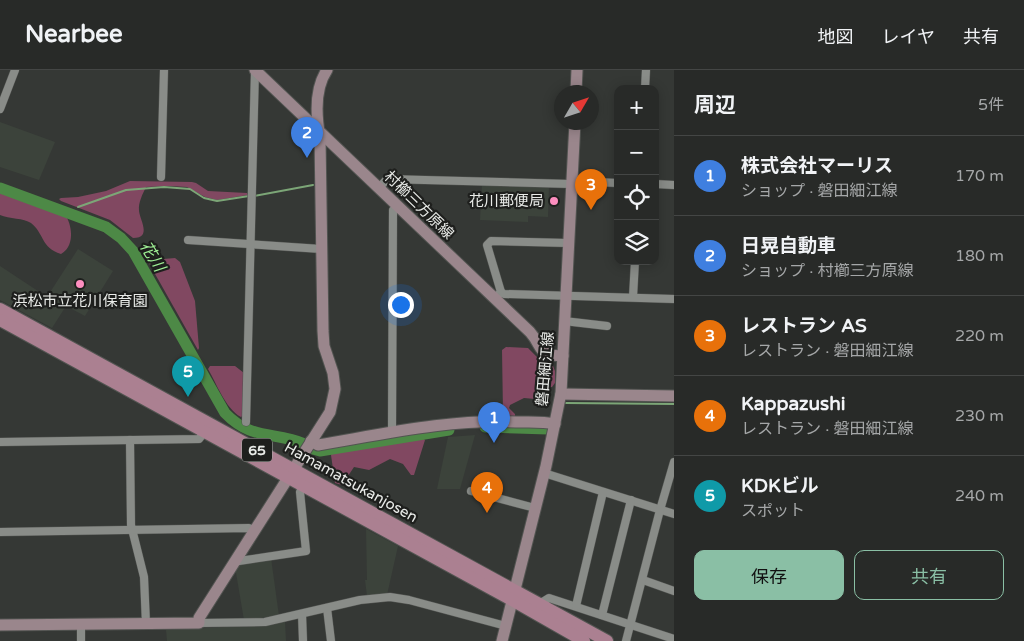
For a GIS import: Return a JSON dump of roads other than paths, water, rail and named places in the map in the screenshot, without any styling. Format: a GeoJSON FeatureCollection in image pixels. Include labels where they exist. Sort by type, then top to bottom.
{"type":"FeatureCollection","features":[{"type":"Feature","properties":{"kind":"main road","name":"Hamamatsukanjosen"},"geometry":{"type":"LineString","coordinates":[[0,309],[291,473],[513,595],[584,641]]}},
{"type":"Feature","properties":{"kind":"main road","name":"Hamamatsukanjosen"},"geometry":{"type":"LineString","coordinates":[[0,320],[205,432],[291,473],[303,486],[513,595],[541,604],[607,641]]}},
{"type":"Feature","properties":{"kind":"street"},"geometry":{"type":"LineString","coordinates":[[161,177],[164,70]]}},
{"type":"Feature","properties":{"kind":"street"},"geometry":{"type":"LineString","coordinates":[[246,422],[255,70]]}},
{"type":"Feature","properties":{"kind":"street","name":"村櫛三方原線"},"geometry":{"type":"LineString","coordinates":[[255,70],[398,206],[498,295],[532,334],[538,346],[544,352],[563,356]]}},
{"type":"Feature","properties":{"kind":"street"},"geometry":{"type":"LineString","coordinates":[[199,623],[199,618],[330,412],[335,381],[323,338],[320,138],[317,122],[318,93],[321,80],[327,70]]}},
{"type":"Feature","properties":{"kind":"street"},"geometry":{"type":"LineString","coordinates":[[576,85],[577,70]]}},
{"type":"Feature","properties":{"kind":"street"},"geometry":{"type":"LineString","coordinates":[[645,85],[646,70]]}},
{"type":"Feature","properties":{"kind":"street"},"geometry":{"type":"LineString","coordinates":[[0,109],[13,71]]}},
{"type":"Feature","properties":{"kind":"street","name":"磐田細江線"},"geometry":{"type":"LineString","coordinates":[[502,641],[544,473],[561,394],[574,130]]}},
{"type":"Feature","properties":{"kind":"street"},"geometry":{"type":"LineString","coordinates":[[379,188],[387,179],[614,182]]}},
{"type":"Feature","properties":{"kind":"street"},"geometry":{"type":"LineString","coordinates":[[659,184],[674,185]]}},
{"type":"Feature","properties":{"kind":"street"},"geometry":{"type":"LineString","coordinates":[[392,432],[393,210],[398,206]]}},
{"type":"Feature","properties":{"kind":"street"},"geometry":{"type":"LineString","coordinates":[[188,240],[321,248]]}},
{"type":"Feature","properties":{"kind":"street"},"geometry":{"type":"LineString","coordinates":[[568,243],[491,240],[488,245],[498,295],[674,299]]}},
{"type":"Feature","properties":{"kind":"street"},"geometry":{"type":"LineString","coordinates":[[633,297],[636,265]]}},
{"type":"Feature","properties":{"kind":"street"},"geometry":{"type":"LineString","coordinates":[[564,321],[607,326]]}},
{"type":"Feature","properties":{"kind":"street"},"geometry":{"type":"LineString","coordinates":[[561,394],[674,396]]}},
{"type":"Feature","properties":{"kind":"street"},"geometry":{"type":"LineString","coordinates":[[311,441],[318,445],[392,432],[467,422],[504,421],[555,424]]}},
{"type":"Feature","properties":{"kind":"street"},"geometry":{"type":"LineString","coordinates":[[0,442],[198,439],[205,432]]}},
{"type":"Feature","properties":{"kind":"street"},"geometry":{"type":"LineString","coordinates":[[130,440],[132,530],[144,577],[146,624]]}},
{"type":"Feature","properties":{"kind":"street"},"geometry":{"type":"LineString","coordinates":[[626,641],[632,625],[660,510],[674,462]]}},
{"type":"Feature","properties":{"kind":"street"},"geometry":{"type":"LineString","coordinates":[[544,473],[674,514]]}},
{"type":"Feature","properties":{"kind":"street"},"geometry":{"type":"LineString","coordinates":[[236,559],[239,561],[306,551],[300,492],[303,486]]}},
{"type":"Feature","properties":{"kind":"street"},"geometry":{"type":"LineString","coordinates":[[471,491],[535,508]]}},
{"type":"Feature","properties":{"kind":"street"},"geometry":{"type":"LineString","coordinates":[[576,606],[603,492]]}},
{"type":"Feature","properties":{"kind":"street"},"geometry":{"type":"LineString","coordinates":[[602,615],[631,500]]}},
{"type":"Feature","properties":{"kind":"street"},"geometry":{"type":"LineString","coordinates":[[0,532],[249,528],[254,531]]}},
{"type":"Feature","properties":{"kind":"street"},"geometry":{"type":"LineString","coordinates":[[643,580],[674,591]]}},
{"type":"Feature","properties":{"kind":"street"},"geometry":{"type":"LineString","coordinates":[[0,625],[256,622],[302,614],[370,598],[400,598],[506,626]]}},
{"type":"Feature","properties":{"kind":"street"},"geometry":{"type":"LineString","coordinates":[[541,604],[549,598],[674,639]]}},
{"type":"Feature","properties":{"kind":"street"},"geometry":{"type":"LineString","coordinates":[[327,608],[331,641]]}},
{"type":"Feature","properties":{"kind":"street"},"geometry":{"type":"LineString","coordinates":[[302,614],[303,641]]}},
{"type":"Feature","properties":{"kind":"street"},"geometry":{"type":"LineString","coordinates":[[81,624],[81,641]]}},
{"type":"Feature","properties":{"kind":"waterway"},"geometry":{"type":"LineString","coordinates":[[254,196],[313,185]]}},
{"type":"Feature","properties":{"kind":"waterway"},"geometry":{"type":"LineString","coordinates":[[78,207],[126,190],[164,187],[190,189],[204,198],[217,201],[249,196]]}},
{"type":"Feature","properties":{"kind":"waterway","name":"花川"},"geometry":{"type":"LineString","coordinates":[[0,188],[106,227],[121,238],[133,251],[225,413],[235,422],[254,432],[305,444]]}},
{"type":"Feature","properties":{"kind":"waterway","name":"花川"},"geometry":{"type":"LineString","coordinates":[[66,212],[70,210]]}},
{"type":"Feature","properties":{"kind":"waterway"},"geometry":{"type":"LineString","coordinates":[[566,403],[674,404]]}},
{"type":"Feature","properties":{"kind":"waterway"},"geometry":{"type":"LineString","coordinates":[[485,427],[548,429]]}},
{"type":"Feature","properties":{"kind":"waterway"},"geometry":{"type":"LineString","coordinates":[[313,449],[320,451],[449,430]]}},
{"type":"Feature","properties":{"kind":"place","name":"日晃自動車"},"geometry":{"type":"Point","coordinates":[307,158]}},
{"type":"Feature","properties":{"kind":"place","name":"花川郵便局"},"geometry":{"type":"Point","coordinates":[554,201]}},
{"type":"Feature","properties":{"kind":"place","name":"レストラン AS"},"geometry":{"type":"Point","coordinates":[591,210]}},
{"type":"Feature","properties":{"kind":"place","name":"浜松市立花川保育園"},"geometry":{"type":"Point","coordinates":[80,284]}},
{"type":"Feature","properties":{"kind":"place","name":"KDKビル"},"geometry":{"type":"Point","coordinates":[188,397]}},
{"type":"Feature","properties":{"kind":"place","name":"株式会社マーリス"},"geometry":{"type":"Point","coordinates":[494,443]}},
{"type":"Feature","properties":{"kind":"place","name":"Kappazushi"},"geometry":{"type":"Point","coordinates":[487,513]}}]}
